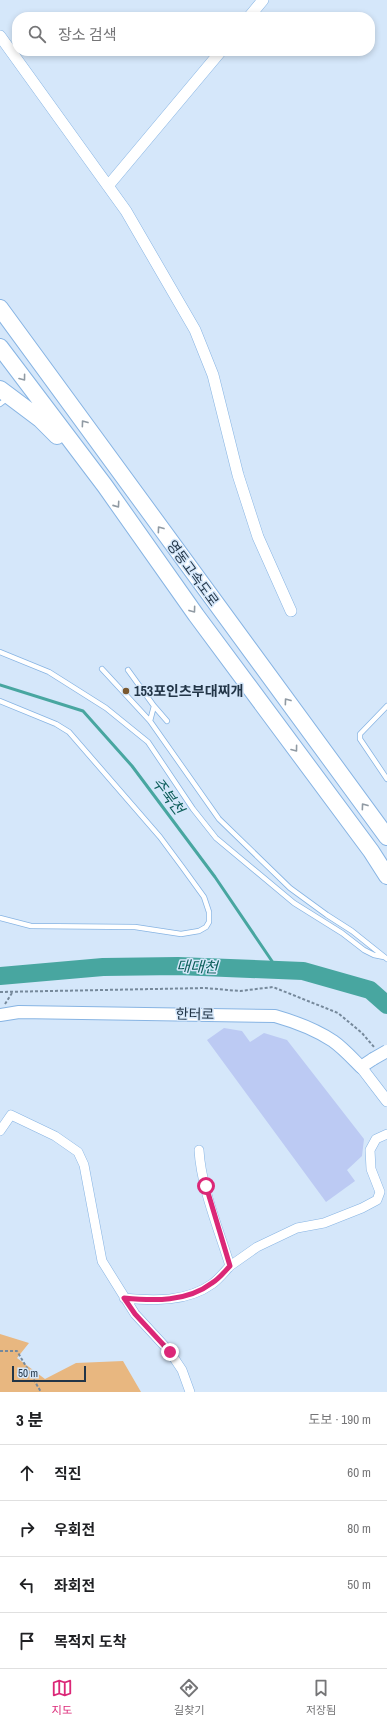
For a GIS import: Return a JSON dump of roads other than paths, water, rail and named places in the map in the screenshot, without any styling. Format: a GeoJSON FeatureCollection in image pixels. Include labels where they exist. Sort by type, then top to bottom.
{"type":"FeatureCollection","features":[{"type":"Feature","properties":{"kind":"highway","name":"영동고속도로"},"geometry":{"type":"LineString","coordinates":[[0,308],[387,837]]}},
{"type":"Feature","properties":{"kind":"highway","name":"영동고속도로"},"geometry":{"type":"LineString","coordinates":[[0,347],[104,486],[196,615],[371,851],[387,876]]}},
{"type":"Feature","properties":{"kind":"highway"},"geometry":{"type":"LineString","coordinates":[[1,398],[40,419],[104,486]]}},
{"type":"Feature","properties":{"kind":"main road","name":"한터로"},"geometry":{"type":"LineString","coordinates":[[0,1015],[19,1012],[275,1016],[301,1024],[324,1036],[334,1042],[361,1067]]}},
{"type":"Feature","properties":{"kind":"main road"},"geometry":{"type":"LineString","coordinates":[[361,1067],[379,1053]]}},
{"type":"Feature","properties":{"kind":"street"},"geometry":{"type":"LineString","coordinates":[[253,12],[263,0]]}},
{"type":"Feature","properties":{"kind":"street"},"geometry":{"type":"LineString","coordinates":[[0,36],[12,53]]}},
{"type":"Feature","properties":{"kind":"street"},"geometry":{"type":"LineString","coordinates":[[14,56],[126,211],[195,330],[213,375],[238,475],[258,537],[291,611]]}},
{"type":"Feature","properties":{"kind":"street"},"geometry":{"type":"LineString","coordinates":[[108,186],[217,56]]}},
{"type":"Feature","properties":{"kind":"street"},"geometry":{"type":"LineString","coordinates":[[361,1067],[387,1101]]}},
{"type":"Feature","properties":{"kind":"street"},"geometry":{"type":"LineString","coordinates":[[0,1131],[11,1115],[55,1136],[78,1152],[84,1165],[102,1261],[135,1314],[170,1352],[182,1370],[190,1392]]}},
{"type":"Feature","properties":{"kind":"street"},"geometry":{"type":"LineString","coordinates":[[124,1298],[172,1300],[192,1294],[212,1284],[230,1266],[257,1247],[297,1228],[324,1223],[362,1208],[377,1200],[380,1192],[371,1169],[370,1150],[376,1139],[387,1134]]}},
{"type":"Feature","properties":{"kind":"street"},"geometry":{"type":"LineString","coordinates":[[199,1150],[199,1162],[230,1266]]}},
{"type":"Feature","properties":{"kind":"lane"},"geometry":{"type":"LineString","coordinates":[[0,652],[49,672],[106,708],[148,742],[192,808],[216,838],[294,902],[342,933],[364,950],[374,955],[386,958]]}},
{"type":"Feature","properties":{"kind":"lane"},"geometry":{"type":"LineString","coordinates":[[102,669],[150,721],[219,819],[290,888],[352,931],[386,958]]}},
{"type":"Feature","properties":{"kind":"lane"},"geometry":{"type":"LineString","coordinates":[[128,670],[154,706],[167,721]]}},
{"type":"Feature","properties":{"kind":"lane"},"geometry":{"type":"LineString","coordinates":[[0,702],[56,724],[69,732],[160,837],[183,868],[204,897],[209,912],[209,922],[206,927],[199,931],[181,934],[135,927],[31,926],[0,918]]}},
{"type":"Feature","properties":{"kind":"lane"},"geometry":{"type":"LineString","coordinates":[[150,721],[154,706]]}},
{"type":"Feature","properties":{"kind":"lane"},"geometry":{"type":"LineString","coordinates":[[387,706],[360,734],[360,739],[387,779]]}},
{"type":"Feature","properties":{"kind":"waterway","name":"주북천"},"geometry":{"type":"LineString","coordinates":[[0,685],[83,711],[132,766],[215,877],[278,970]]}},
{"type":"Feature","properties":{"kind":"waterway","name":"대대천"},"geometry":{"type":"LineString","coordinates":[[0,976],[103,967],[178,966],[303,971],[370,990],[387,1005]]}},
{"type":"Feature","properties":{"kind":"place","name":"153포인츠부대찌개"},"geometry":{"type":"Point","coordinates":[126,691]}}]}
